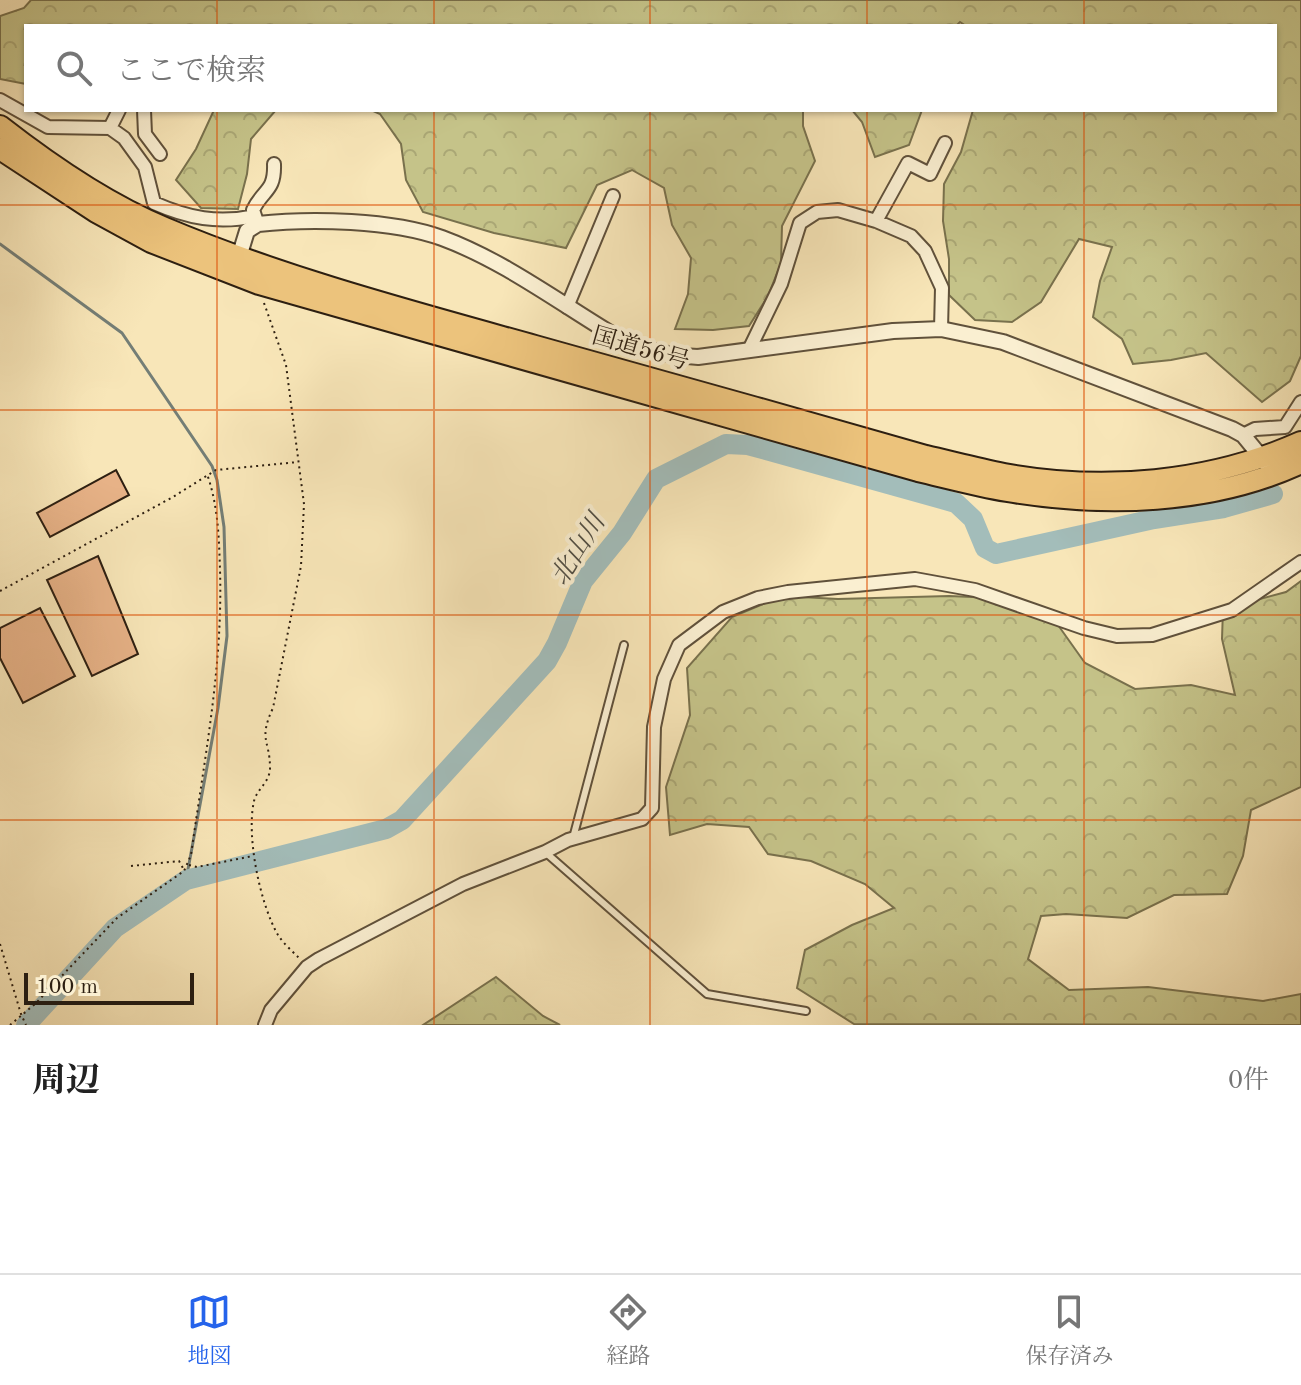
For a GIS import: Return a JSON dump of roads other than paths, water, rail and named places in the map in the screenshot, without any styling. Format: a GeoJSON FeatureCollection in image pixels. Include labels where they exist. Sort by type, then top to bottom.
{"type":"FeatureCollection","features":[{"type":"Feature","properties":{"kind":"highway","name":"国道56号"},"geometry":{"type":"LineString","coordinates":[[0,126],[33,152],[98,193],[163,228],[239,257],[918,471],[1006,491],[1073,499],[1134,500],[1218,489],[1268,465],[1301,442]]}},
{"type":"Feature","properties":{"kind":"highway","name":"国道56号"},"geometry":{"type":"LineString","coordinates":[[0,149],[96,212],[151,242],[259,284],[641,385]]}},
{"type":"Feature","properties":{"kind":"highway","name":"国道56号"},"geometry":{"type":"LineString","coordinates":[[1268,465],[1301,463]]}},
{"type":"Feature","properties":{"kind":"street"},"geometry":{"type":"LineString","coordinates":[[0,100],[48,127],[110,128],[124,138],[145,167],[154,203],[178,214],[207,221],[338,223],[418,231],[467,249],[625,342],[652,353],[698,357],[893,331],[941,329],[1003,342],[1243,435],[1268,465]]}},
{"type":"Feature","properties":{"kind":"street"},"geometry":{"type":"LineString","coordinates":[[110,128],[118,112]]}},
{"type":"Feature","properties":{"kind":"street"},"geometry":{"type":"LineString","coordinates":[[144,112],[145,134],[160,154]]}},
{"type":"Feature","properties":{"kind":"street"},"geometry":{"type":"LineString","coordinates":[[876,221],[908,163],[930,174],[945,143]]}},
{"type":"Feature","properties":{"kind":"street"},"geometry":{"type":"LineString","coordinates":[[257,220],[253,210],[259,197],[269,190],[275,180],[274,164]]}},
{"type":"Feature","properties":{"kind":"street"},"geometry":{"type":"LineString","coordinates":[[567,307],[613,196]]}},
{"type":"Feature","properties":{"kind":"street"},"geometry":{"type":"LineString","coordinates":[[749,350],[781,284],[800,223],[817,212],[838,210],[911,236],[925,251],[942,288],[941,329]]}},
{"type":"Feature","properties":{"kind":"street"},"geometry":{"type":"LineString","coordinates":[[239,257],[247,231],[257,220]]}},
{"type":"Feature","properties":{"kind":"street"},"geometry":{"type":"LineString","coordinates":[[641,385],[652,353]]}},
{"type":"Feature","properties":{"kind":"street"},"geometry":{"type":"LineString","coordinates":[[1243,435],[1255,429],[1285,427],[1301,402]]}},
{"type":"Feature","properties":{"kind":"street"},"geometry":{"type":"LineString","coordinates":[[265,1025],[271,1010],[307,967],[371,930],[463,884],[573,838],[642,819],[652,808],[654,727],[664,679],[679,645],[723,612],[758,598],[788,592],[915,579],[975,590],[1084,628],[1117,636],[1152,635],[1232,610],[1301,562]]}},
{"type":"Feature","properties":{"kind":"lane"},"geometry":{"type":"LineString","coordinates":[[573,838],[624,645]]}},
{"type":"Feature","properties":{"kind":"lane"},"geometry":{"type":"LineString","coordinates":[[545,852],[707,994],[806,1011]]}},
{"type":"Feature","properties":{"kind":"waterway"},"geometry":{"type":"LineString","coordinates":[[0,244],[122,333],[212,466],[217,480],[224,527],[227,636],[218,708],[186,880]]}},
{"type":"Feature","properties":{"kind":"waterway","name":"北山川"},"geometry":{"type":"LineString","coordinates":[[26,1025],[115,928],[186,880],[386,829],[402,820],[547,661],[583,581],[622,533],[656,479],[726,444],[748,445],[956,503],[973,519],[985,548],[996,554],[1154,519],[1224,508],[1273,494]]}}]}
